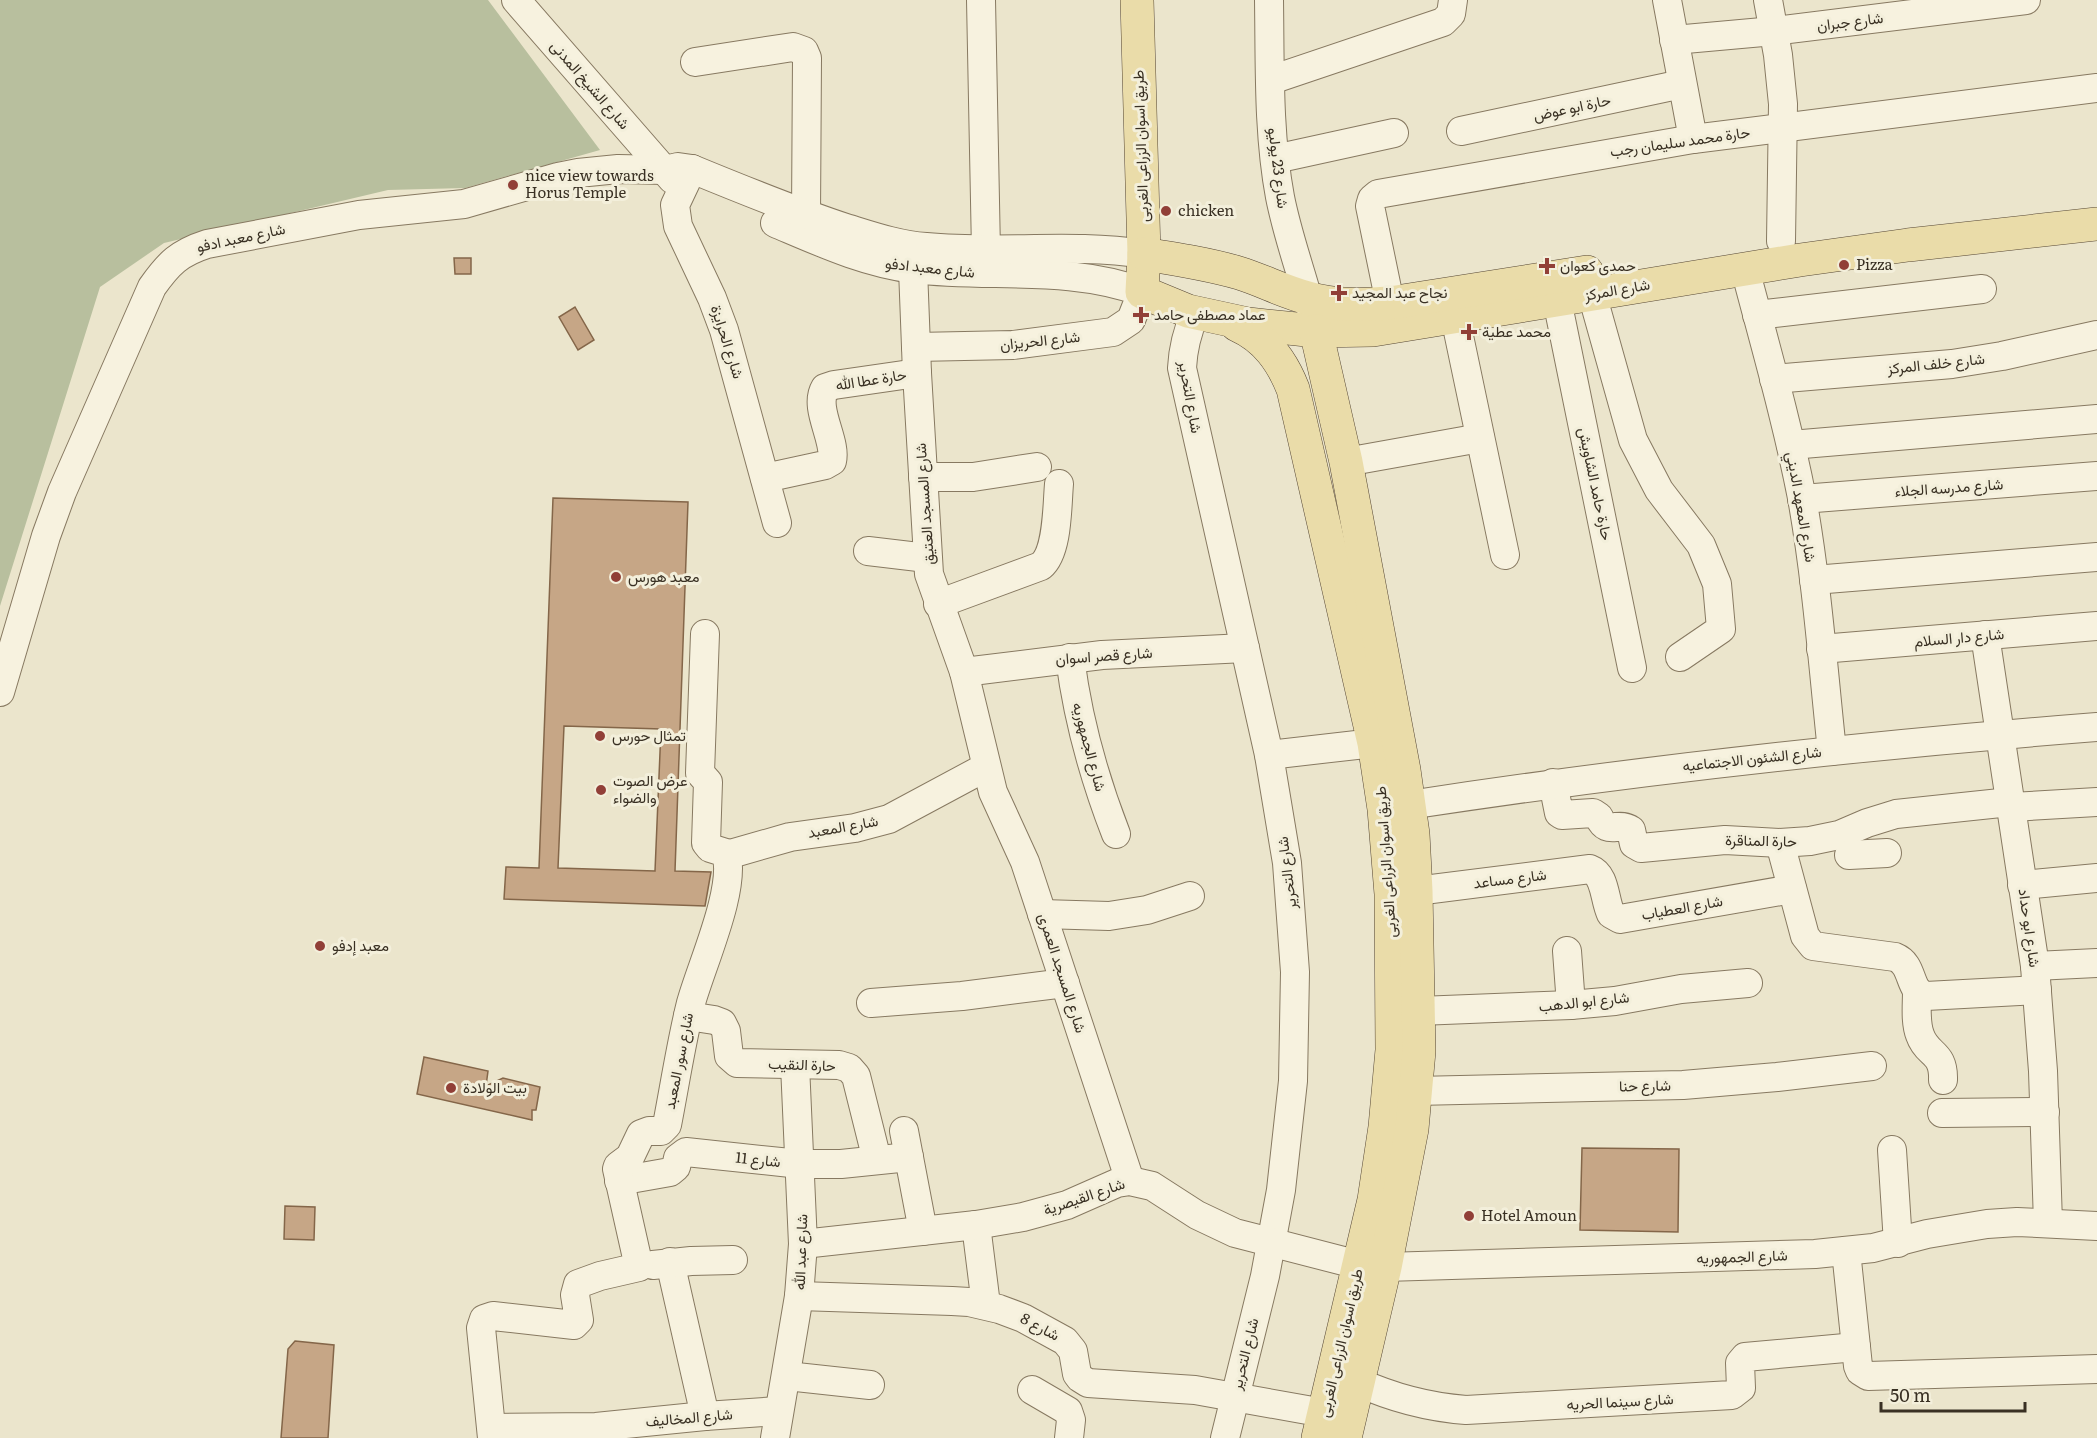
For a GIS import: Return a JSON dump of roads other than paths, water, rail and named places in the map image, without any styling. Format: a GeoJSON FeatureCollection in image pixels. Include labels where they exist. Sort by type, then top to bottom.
{"type":"FeatureCollection","features":[{"type":"Feature","properties":{"kind":"main road","name":"طريق اسوان الزراعى الغربى"},"geometry":{"type":"LineString","coordinates":[[1137,0],[1144,254],[1142,292]]}},
{"type":"Feature","properties":{"kind":"main road","name":"شارع المركز"},"geometry":{"type":"LineString","coordinates":[[1142,292],[1210,317],[1272,328],[1316,331],[1373,330],[1557,300],[1598,285],[1781,241],[2097,202]]}},
{"type":"Feature","properties":{"kind":"main road","name":"شارع المركز"},"geometry":{"type":"LineString","coordinates":[[1144,254],[1193,262],[1241,274],[1308,298],[1333,303],[1390,303],[1598,285],[1745,269],[1854,252],[2097,224]]}},
{"type":"Feature","properties":{"kind":"main road","name":"طريق اسوان الزراعى الغربى"},"geometry":{"type":"LineString","coordinates":[[1210,317],[1255,335],[1268,346],[1283,366],[1293,389],[1374,743],[1384,809],[1406,1051],[1416,1091],[1406,1167],[1321,1426]]}},
{"type":"Feature","properties":{"kind":"main road","name":"طريق اسوان الزراعى الغربى"},"geometry":{"type":"LineString","coordinates":[[1316,331],[1346,462],[1404,771],[1416,891],[1419,1011],[1406,1051],[1380,1164],[1372,1266],[1358,1382],[1345,1438]]}},
{"type":"Feature","properties":{"kind":"street","name":"شارع الشيخ المدنى"},"geometry":{"type":"LineString","coordinates":[[516,0],[680,175]]}},
{"type":"Feature","properties":{"kind":"street"},"geometry":{"type":"LineString","coordinates":[[981,0],[986,251]]}},
{"type":"Feature","properties":{"kind":"street","name":"شارع 23 يوليو"},"geometry":{"type":"LineString","coordinates":[[1269,0],[1275,159],[1280,195],[1316,331]]}},
{"type":"Feature","properties":{"kind":"street"},"geometry":{"type":"LineString","coordinates":[[1271,80],[1443,22],[1451,14],[1453,0]]}},
{"type":"Feature","properties":{"kind":"street"},"geometry":{"type":"LineString","coordinates":[[1667,0],[1693,139]]}},
{"type":"Feature","properties":{"kind":"street"},"geometry":{"type":"LineString","coordinates":[[1768,0],[1781,80],[1783,129],[1780,196],[1781,241]]}},
{"type":"Feature","properties":{"kind":"street","name":"شارع جبران"},"geometry":{"type":"LineString","coordinates":[[1674,40],[1773,31],[2026,0]]}},
{"type":"Feature","properties":{"kind":"street"},"geometry":{"type":"LineString","coordinates":[[695,62],[793,47],[804,51],[807,58],[806,215]]}},
{"type":"Feature","properties":{"kind":"street","name":"حارة ابو عوض"},"geometry":{"type":"LineString","coordinates":[[1461,131],[1682,84]]}},
{"type":"Feature","properties":{"kind":"street","name":"حارة محمد سليمان رجب"},"geometry":{"type":"LineString","coordinates":[[1390,303],[1370,206],[1372,199],[1378,194],[1693,139],[2097,88]]}},
{"type":"Feature","properties":{"kind":"street"},"geometry":{"type":"LineString","coordinates":[[1275,159],[1394,133]]}},
{"type":"Feature","properties":{"kind":"street","name":"شارع معبد ادفو"},"geometry":{"type":"LineString","coordinates":[[0,692],[46,536],[62,492],[152,287],[163,272],[188,250],[207,244],[359,215],[464,204],[558,177],[618,169],[680,175],[894,242],[924,247],[986,251],[1099,248],[1144,254]]}},
{"type":"Feature","properties":{"kind":"street","name":"شارع معبد ادفو"},"geometry":{"type":"LineString","coordinates":[[680,175],[858,257],[913,269],[986,274],[1077,276],[1122,285],[1142,292]]}},
{"type":"Feature","properties":{"kind":"street","name":"شارع الحرايزة"},"geometry":{"type":"LineString","coordinates":[[680,175],[675,205],[678,226],[708,288],[724,330],[777,523]]}},
{"type":"Feature","properties":{"kind":"street","name":"شارع المسجد العتيق"},"geometry":{"type":"LineString","coordinates":[[913,269],[929,573],[964,672],[986,767]]}},
{"type":"Feature","properties":{"kind":"street","name":"شارع المعهد الديني"},"geometry":{"type":"LineString","coordinates":[[1745,269],[1791,446],[1802,499],[1814,580],[1832,751]]}},
{"type":"Feature","properties":{"kind":"street"},"geometry":{"type":"LineString","coordinates":[[1598,285],[1633,440],[1659,490],[1701,545],[1717,584],[1721,629],[1680,657]]}},
{"type":"Feature","properties":{"kind":"street"},"geometry":{"type":"LineString","coordinates":[[1757,315],[1982,289]]}},
{"type":"Feature","properties":{"kind":"street","name":"شارع الحريزان"},"geometry":{"type":"LineString","coordinates":[[916,360],[1113,332],[1131,320],[1142,292]]}},
{"type":"Feature","properties":{"kind":"street","name":"حارة حامد الشاويش"},"geometry":{"type":"LineString","coordinates":[[1557,300],[1632,668]]}},
{"type":"Feature","properties":{"kind":"street","name":"شارع التحرير"},"geometry":{"type":"LineString","coordinates":[[1210,317],[1187,331],[1182,368],[1269,755],[1287,863],[1293,928],[1295,1016],[1288,1136],[1272,1244],[1225,1438]]}},
{"type":"Feature","properties":{"kind":"street"},"geometry":{"type":"LineString","coordinates":[[1455,317],[1506,555]]}},
{"type":"Feature","properties":{"kind":"street","name":"شارع خلف المركز"},"geometry":{"type":"LineString","coordinates":[[1774,379],[1968,362],[2097,335]]}},
{"type":"Feature","properties":{"kind":"street","name":"حارة عطا الله"},"geometry":{"type":"LineString","coordinates":[[765,478],[825,465],[832,461],[833,453],[822,397],[825,388],[916,360]]}},
{"type":"Feature","properties":{"kind":"street"},"geometry":{"type":"LineString","coordinates":[[1791,446],[2097,419]]}},
{"type":"Feature","properties":{"kind":"street"},"geometry":{"type":"LineString","coordinates":[[1346,462],[1480,438]]}},
{"type":"Feature","properties":{"kind":"street"},"geometry":{"type":"LineString","coordinates":[[923,477],[973,477],[1037,466]]}},
{"type":"Feature","properties":{"kind":"street","name":"شارع مدرسه الجلاء"},"geometry":{"type":"LineString","coordinates":[[1802,499],[2097,476]]}},
{"type":"Feature","properties":{"kind":"street"},"geometry":{"type":"LineString","coordinates":[[938,603],[1046,563],[1052,549],[1059,484]]}},
{"type":"Feature","properties":{"kind":"street"},"geometry":{"type":"LineString","coordinates":[[868,552],[927,558]]}},
{"type":"Feature","properties":{"kind":"street"},"geometry":{"type":"LineString","coordinates":[[1814,580],[2097,557]]}},
{"type":"Feature","properties":{"kind":"street","name":"شارع دار السلام"},"geometry":{"type":"LineString","coordinates":[[1821,649],[2097,626]]}},
{"type":"Feature","properties":{"kind":"street"},"geometry":{"type":"LineString","coordinates":[[705,634],[700,773],[708,782],[706,843],[710,848],[724,851],[727,855]]}},
{"type":"Feature","properties":{"kind":"street","name":"شارع ابو حداد"},"geometry":{"type":"LineString","coordinates":[[1985,635],[2036,978],[2045,1112],[2048,1223]]}},
{"type":"Feature","properties":{"kind":"street","name":"شارع قصر اسوان"},"geometry":{"type":"LineString","coordinates":[[964,672],[1070,658],[1245,648]]}},
{"type":"Feature","properties":{"kind":"street","name":"شارع الجمهوريه"},"geometry":{"type":"LineString","coordinates":[[1070,658],[1080,724],[1116,834]]}},
{"type":"Feature","properties":{"kind":"street","name":"شارع الشئون الاجتماعيه"},"geometry":{"type":"LineString","coordinates":[[1409,805],[1553,783],[1699,765],[2000,734],[2097,727]]}},
{"type":"Feature","properties":{"kind":"street"},"geometry":{"type":"LineString","coordinates":[[1269,755],[1374,743]]}},
{"type":"Feature","properties":{"kind":"street","name":"شارع المعبد"},"geometry":{"type":"LineString","coordinates":[[727,855],[790,837],[855,828],[889,819],[986,767]]}},
{"type":"Feature","properties":{"kind":"street","name":"شارع المسجد العمرى"},"geometry":{"type":"LineString","coordinates":[[986,767],[993,792],[1025,862],[1130,1181]]}},
{"type":"Feature","properties":{"kind":"street","name":"حارة المناقرة"},"geometry":{"type":"LineString","coordinates":[[1553,783],[1558,809],[1562,815],[1593,813],[1599,817],[1604,826],[1626,826],[1631,830],[1634,844],[1641,848],[1725,840],[1780,843],[1825,838],[1853,847],[1867,823],[1896,814],[2010,804],[2097,802]]}},
{"type":"Feature","properties":{"kind":"street"},"geometry":{"type":"LineString","coordinates":[[1780,843],[1808,942],[1820,948],[1889,956],[1902,960],[1910,970],[1917,991],[1920,1035],[1941,1063],[1943,1080]]}},
{"type":"Feature","properties":{"kind":"street"},"geometry":{"type":"LineString","coordinates":[[1853,847],[1887,853]]}},
{"type":"Feature","properties":{"kind":"street","name":"شارع سور المعبد"},"geometry":{"type":"LineString","coordinates":[[619,1181],[618,1166],[630,1157],[641,1134],[648,1131],[661,1131],[667,1125],[688,1016],[720,916],[727,855]]}},
{"type":"Feature","properties":{"kind":"street","name":"شارع مساعد"},"geometry":{"type":"LineString","coordinates":[[1416,891],[1590,869],[1600,878]]}},
{"type":"Feature","properties":{"kind":"street","name":"شارع العطياب"},"geometry":{"type":"LineString","coordinates":[[1600,878],[1609,910],[1614,917],[1620,919],[1792,889]]}},
{"type":"Feature","properties":{"kind":"street"},"geometry":{"type":"LineString","coordinates":[[2022,885],[2097,879]]}},
{"type":"Feature","properties":{"kind":"street"},"geometry":{"type":"LineString","coordinates":[[1042,914],[1109,916],[1147,910],[1190,896]]}},
{"type":"Feature","properties":{"kind":"street"},"geometry":{"type":"LineString","coordinates":[[1568,951],[1571,1005]]}},
{"type":"Feature","properties":{"kind":"street"},"geometry":{"type":"LineString","coordinates":[[1917,991],[1929,996],[2036,978],[2097,963]]}},
{"type":"Feature","properties":{"kind":"street"},"geometry":{"type":"LineString","coordinates":[[871,1003],[962,996],[1065,983]]}},
{"type":"Feature","properties":{"kind":"street","name":"شارع ابو الدهب"},"geometry":{"type":"LineString","coordinates":[[1419,1011],[1571,1005],[1615,1001],[1681,989],[1748,983]]}},
{"type":"Feature","properties":{"kind":"street","name":"حارة النقيب"},"geometry":{"type":"LineString","coordinates":[[688,1016],[722,1023],[726,1031],[729,1056],[734,1062],[838,1065],[849,1068],[856,1076],[877,1160]]}},
{"type":"Feature","properties":{"kind":"street","name":"شارع عبد الله"},"geometry":{"type":"LineString","coordinates":[[777,1425],[799,1296],[803,1244],[795,1065]]}},
{"type":"Feature","properties":{"kind":"street","name":"شارع حنا"},"geometry":{"type":"LineString","coordinates":[[1416,1091],[1683,1085],[1872,1066]]}},
{"type":"Feature","properties":{"kind":"street"},"geometry":{"type":"LineString","coordinates":[[1942,1113],[2045,1112]]}},
{"type":"Feature","properties":{"kind":"street","name":"شارع 11"},"geometry":{"type":"LineString","coordinates":[[619,1181],[670,1172],[676,1167],[678,1158],[686,1152],[800,1164],[841,1164],[877,1160],[906,1144],[923,1231]]}},
{"type":"Feature","properties":{"kind":"street"},"geometry":{"type":"LineString","coordinates":[[1892,1150],[1898,1243]]}},
{"type":"Feature","properties":{"kind":"street"},"geometry":{"type":"LineString","coordinates":[[619,1181],[639,1267]]}},
{"type":"Feature","properties":{"kind":"street","name":"شارع القيصرية"},"geometry":{"type":"LineString","coordinates":[[803,1244],[976,1225],[1047,1211],[1067,1205],[1117,1183],[1130,1181],[1152,1186],[1197,1215],[1235,1233],[1272,1244],[1372,1266]]}},
{"type":"Feature","properties":{"kind":"street","name":"شارع الجمهوريه"},"geometry":{"type":"LineString","coordinates":[[1372,1266],[1781,1256],[1846,1251],[1898,1243],[1957,1228],[1997,1223],[2097,1226]]}},
{"type":"Feature","properties":{"kind":"street"},"geometry":{"type":"LineString","coordinates":[[976,1225],[986,1305]]}},
{"type":"Feature","properties":{"kind":"street"},"geometry":{"type":"LineString","coordinates":[[1846,1251],[1860,1371],[1868,1376],[2097,1369]]}},
{"type":"Feature","properties":{"kind":"street"},"geometry":{"type":"LineString","coordinates":[[492,1433],[481,1328],[484,1319],[493,1316],[574,1325],[579,1320],[575,1295],[578,1284],[600,1276],[670,1262],[733,1260]]}},
{"type":"Feature","properties":{"kind":"street"},"geometry":{"type":"LineString","coordinates":[[670,1262],[705,1416]]}},
{"type":"Feature","properties":{"kind":"street","name":"شارع 8"},"geometry":{"type":"LineString","coordinates":[[799,1296],[952,1301],[986,1305],[1023,1318],[1065,1341],[1073,1351],[1080,1378],[1088,1383],[1195,1390],[1235,1397],[1321,1426]]}},
{"type":"Feature","properties":{"kind":"street","name":"شارع سينما الحريه"},"geometry":{"type":"LineString","coordinates":[[1358,1382],[1421,1405],[1466,1410],[1732,1395],[1741,1388],[1740,1363],[1745,1357],[1856,1347]]}},
{"type":"Feature","properties":{"kind":"street"},"geometry":{"type":"LineString","coordinates":[[787,1376],[870,1385]]}},
{"type":"Feature","properties":{"kind":"street"},"geometry":{"type":"LineString","coordinates":[[1032,1390],[1068,1411],[1071,1420],[1069,1438]]}},
{"type":"Feature","properties":{"kind":"street","name":"شارع المخاليف"},"geometry":{"type":"LineString","coordinates":[[492,1433],[596,1427],[705,1416],[777,1425]]}},
{"type":"Feature","properties":{"kind":"place","name":"nice view towards Horus Temple"},"geometry":{"type":"Point","coordinates":[513,185]}},
{"type":"Feature","properties":{"kind":"place","name":"chicken"},"geometry":{"type":"Point","coordinates":[1166,211]}},
{"type":"Feature","properties":{"kind":"place","name":"Pizza"},"geometry":{"type":"Point","coordinates":[1844,265]}},
{"type":"Feature","properties":{"kind":"place","name":"حمدى كعوان"},"geometry":{"type":"Point","coordinates":[1547,266]}},
{"type":"Feature","properties":{"kind":"place","name":"نجاح عبد المجيد"},"geometry":{"type":"Point","coordinates":[1339,293]}},
{"type":"Feature","properties":{"kind":"place","name":"عماد مصطفى حامد"},"geometry":{"type":"Point","coordinates":[1141,315]}},
{"type":"Feature","properties":{"kind":"place","name":"محمد عطية"},"geometry":{"type":"Point","coordinates":[1469,332]}},
{"type":"Feature","properties":{"kind":"place","name":"معبد هورس"},"geometry":{"type":"Point","coordinates":[616,577]}},
{"type":"Feature","properties":{"kind":"place","name":"تمثال حورس"},"geometry":{"type":"Point","coordinates":[600,736]}},
{"type":"Feature","properties":{"kind":"place","name":"عرض الصوت والضواء"},"geometry":{"type":"Point","coordinates":[601,790]}},
{"type":"Feature","properties":{"kind":"place","name":"معبد إدفو"},"geometry":{"type":"Point","coordinates":[320,946]}},
{"type":"Feature","properties":{"kind":"place","name":"بيت الولادة"},"geometry":{"type":"Point","coordinates":[451,1088]}},
{"type":"Feature","properties":{"kind":"place","name":"Hotel Amoun"},"geometry":{"type":"Point","coordinates":[1469,1216]}}]}
